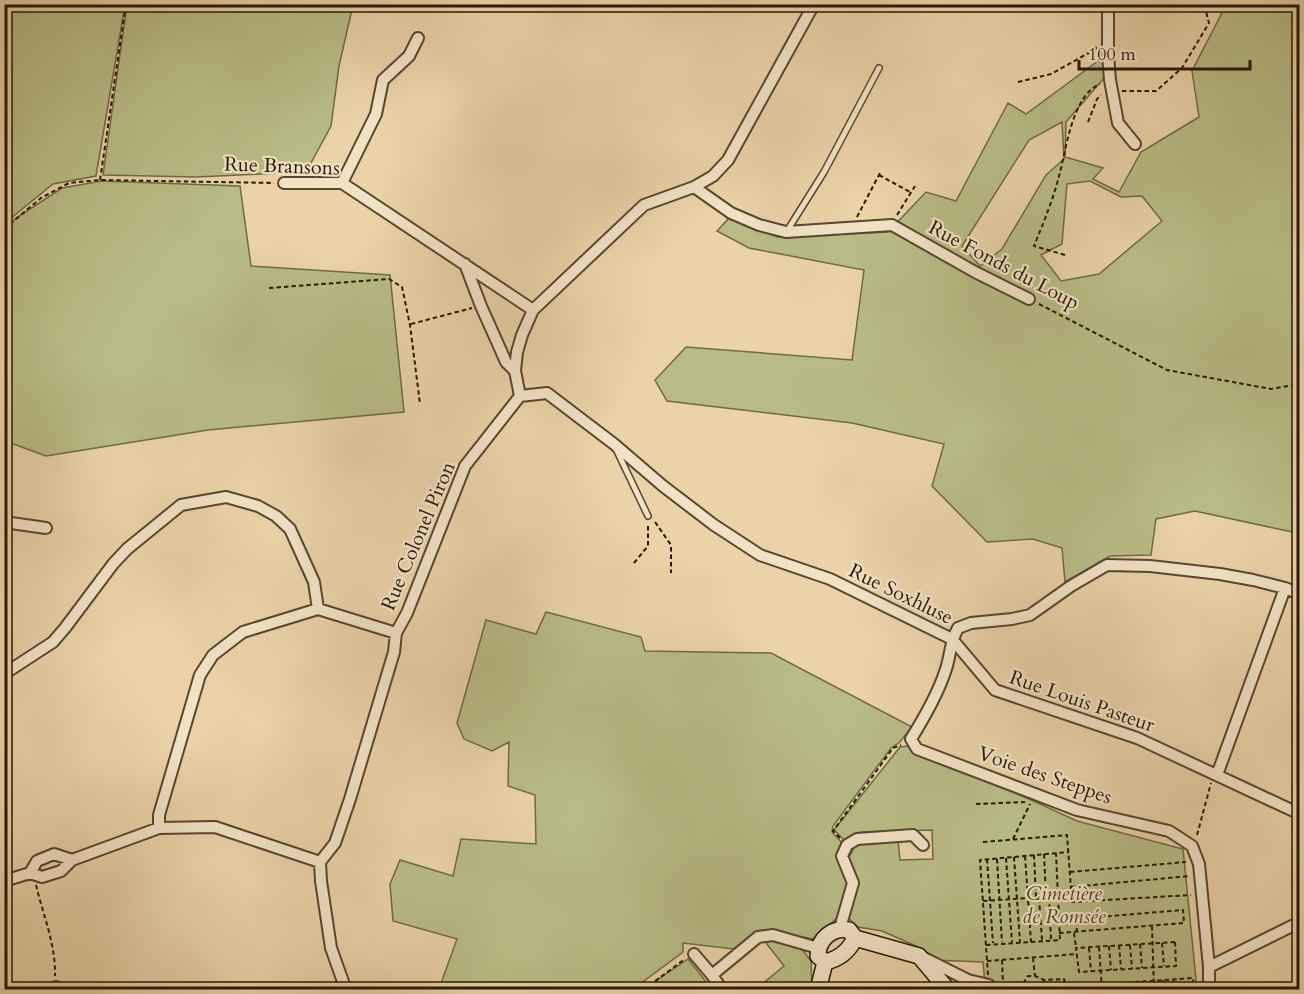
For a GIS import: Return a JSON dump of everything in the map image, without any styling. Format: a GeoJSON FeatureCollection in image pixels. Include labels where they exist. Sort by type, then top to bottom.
{"type":"FeatureCollection","features":[{"type":"Feature","properties":{"kind":"street"},"geometry":{"type":"LineString","coordinates":[[520,396],[515,371],[517,352],[533,310],[645,205],[694,187],[713,176],[728,160],[813,4]]}},
{"type":"Feature","properties":{"kind":"street"},"geometry":{"type":"LineString","coordinates":[[1108,4],[1108,55],[1118,123],[1136,144]]}},
{"type":"Feature","properties":{"kind":"street"},"geometry":{"type":"LineString","coordinates":[[342,183],[376,114],[383,80],[409,56],[418,38]]}},
{"type":"Feature","properties":{"kind":"street","name":"Rue Bransons"},"geometry":{"type":"LineString","coordinates":[[284,183],[342,183],[533,310]]}},
{"type":"Feature","properties":{"kind":"street"},"geometry":{"type":"LineString","coordinates":[[694,187],[731,213],[759,225],[786,232],[891,225]]}},
{"type":"Feature","properties":{"kind":"street","name":"Rue Fonds du Loup"},"geometry":{"type":"LineString","coordinates":[[891,225],[1029,299]]}},
{"type":"Feature","properties":{"kind":"street"},"geometry":{"type":"LineString","coordinates":[[465,264],[506,362],[515,371]]}},
{"type":"Feature","properties":{"kind":"street","name":"Rue Soxhluse"},"geometry":{"type":"LineString","coordinates":[[520,396],[547,393],[714,525],[760,555],[830,579],[952,639],[958,628],[971,623],[1030,615],[1071,586],[1107,565],[1150,566],[1220,574],[1285,588],[1299,594]]}},
{"type":"Feature","properties":{"kind":"street","name":"Rue Colonel Piron"},"geometry":{"type":"LineString","coordinates":[[320,862],[335,843],[394,652],[396,633],[407,613],[465,466],[520,396]]}},
{"type":"Feature","properties":{"kind":"street"},"geometry":{"type":"LineString","coordinates":[[4,674],[53,642],[113,564],[181,505],[226,497],[258,506],[276,516],[290,529],[300,550],[314,582],[318,609]]}},
{"type":"Feature","properties":{"kind":"street"},"geometry":{"type":"LineString","coordinates":[[4,522],[46,528]]}},
{"type":"Feature","properties":{"kind":"street"},"geometry":{"type":"LineString","coordinates":[[1215,774],[1285,588]]}},
{"type":"Feature","properties":{"kind":"street"},"geometry":{"type":"LineString","coordinates":[[159,828],[159,815],[200,675],[213,656],[243,632],[318,609],[396,633]]}},
{"type":"Feature","properties":{"kind":"street"},"geometry":{"type":"LineString","coordinates":[[911,739],[925,716],[945,672],[952,639]]}},
{"type":"Feature","properties":{"kind":"street","name":"Rue Louis Pasteur"},"geometry":{"type":"LineString","coordinates":[[952,639],[995,690],[1137,738],[1299,814]]}},
{"type":"Feature","properties":{"kind":"street","name":"Voie des Steppes"},"geometry":{"type":"LineString","coordinates":[[911,739],[917,749],[1077,810],[1169,831],[1192,846],[1199,864],[1209,967]]}},
{"type":"Feature","properties":{"kind":"street"},"geometry":{"type":"LineString","coordinates":[[4,881],[32,873],[42,877],[61,871],[72,860],[159,828],[215,827],[320,862],[332,948],[346,990]]}},
{"type":"Feature","properties":{"kind":"street"},"geometry":{"type":"LineString","coordinates":[[840,928],[853,883],[842,856],[847,845],[857,839],[913,836],[923,845]]}},
{"type":"Feature","properties":{"kind":"street"},"geometry":{"type":"LineString","coordinates":[[32,873],[38,861],[54,854],[72,860]]}},
{"type":"Feature","properties":{"kind":"street"},"geometry":{"type":"LineString","coordinates":[[1209,990],[1209,967],[1299,922]]}},
{"type":"Feature","properties":{"kind":"street"},"geometry":{"type":"LineString","coordinates":[[818,990],[825,938],[840,928],[849,930],[855,938],[919,956],[968,980],[988,985]]}},
{"type":"Feature","properties":{"kind":"street"},"geometry":{"type":"LineString","coordinates":[[712,975],[758,937],[773,935],[834,960],[846,952],[855,938]]}},
{"type":"Feature","properties":{"kind":"street"},"geometry":{"type":"LineString","coordinates":[[694,954],[722,990]]}},
{"type":"Feature","properties":{"kind":"street"},"geometry":{"type":"LineString","coordinates":[[919,956],[948,990]]}},
{"type":"Feature","properties":{"kind":"lane"},"geometry":{"type":"LineString","coordinates":[[786,232],[824,172],[879,68]]}},
{"type":"Feature","properties":{"kind":"lane"},"geometry":{"type":"LineString","coordinates":[[614,444],[648,516]]}},
{"type":"Feature","properties":{"kind":"path"},"geometry":{"type":"LineString","coordinates":[[100,180],[126,4]]}},
{"type":"Feature","properties":{"kind":"path"},"geometry":{"type":"LineString","coordinates":[[1018,82],[1051,74],[1094,50],[1108,33]]}},
{"type":"Feature","properties":{"kind":"path"},"geometry":{"type":"LineString","coordinates":[[1088,122],[1097,99],[1111,85]]}},
{"type":"Feature","properties":{"kind":"path"},"geometry":{"type":"LineString","coordinates":[[851,228],[879,174],[910,192]]}},
{"type":"Feature","properties":{"kind":"path","name":"Rue Bransons"},"geometry":{"type":"LineString","coordinates":[[4,228],[41,198],[69,183],[100,180],[284,183]]}},
{"type":"Feature","properties":{"kind":"path"},"geometry":{"type":"LineString","coordinates":[[891,225],[915,186]]}},
{"type":"Feature","properties":{"kind":"path"},"geometry":{"type":"LineString","coordinates":[[269,288],[389,279],[402,287],[410,325],[420,404]]}},
{"type":"Feature","properties":{"kind":"path","name":"Rue Fonds du Loup"},"geometry":{"type":"LineString","coordinates":[[1029,299],[1167,370],[1271,389],[1299,384]]}},
{"type":"Feature","properties":{"kind":"path"},"geometry":{"type":"LineString","coordinates":[[410,325],[481,306]]}},
{"type":"Feature","properties":{"kind":"path"},"geometry":{"type":"LineString","coordinates":[[634,563],[648,546],[648,516]]}},
{"type":"Feature","properties":{"kind":"path"},"geometry":{"type":"LineString","coordinates":[[648,516],[657,523],[671,545],[671,573]]}},
{"type":"Feature","properties":{"kind":"path"},"geometry":{"type":"LineString","coordinates":[[833,831],[893,748],[911,739]]}},
{"type":"Feature","properties":{"kind":"path"},"geometry":{"type":"LineString","coordinates":[[1197,836],[1215,774]]}},
{"type":"Feature","properties":{"kind":"path"},"geometry":{"type":"LineString","coordinates":[[976,804],[1031,802],[1012,840]]}},
{"type":"Feature","properties":{"kind":"path"},"geometry":{"type":"LineString","coordinates":[[983,842],[1067,835],[1072,902],[1192,894]]}},
{"type":"Feature","properties":{"kind":"path"},"geometry":{"type":"LineString","coordinates":[[1066,990],[1064,979],[1044,980],[1035,976],[1028,976],[1024,982],[988,985],[980,860],[1069,852]]}},
{"type":"Feature","properties":{"kind":"path"},"geometry":{"type":"LineString","coordinates":[[986,945],[1060,940],[1056,853]]}},
{"type":"Feature","properties":{"kind":"path"},"geometry":{"type":"LineString","coordinates":[[1044,854],[1051,940]]}},
{"type":"Feature","properties":{"kind":"path"},"geometry":{"type":"LineString","coordinates":[[1034,855],[1042,941]]}},
{"type":"Feature","properties":{"kind":"path"},"geometry":{"type":"LineString","coordinates":[[1025,856],[1031,942]]}},
{"type":"Feature","properties":{"kind":"path"},"geometry":{"type":"LineString","coordinates":[[1014,857],[1020,942]]}},
{"type":"Feature","properties":{"kind":"path"},"geometry":{"type":"LineString","coordinates":[[997,858],[1002,944]]}},
{"type":"Feature","properties":{"kind":"path"},"geometry":{"type":"LineString","coordinates":[[1006,858],[1012,943]]}},
{"type":"Feature","properties":{"kind":"path"},"geometry":{"type":"LineString","coordinates":[[987,860],[993,944]]}},
{"type":"Feature","properties":{"kind":"path"},"geometry":{"type":"LineString","coordinates":[[1070,872],[1188,862],[1190,876],[1071,887]]}},
{"type":"Feature","properties":{"kind":"path"},"geometry":{"type":"LineString","coordinates":[[32,873],[49,931],[55,964],[54,988]]}},
{"type":"Feature","properties":{"kind":"path"},"geometry":{"type":"LineString","coordinates":[[983,902],[1058,896]]}},
{"type":"Feature","properties":{"kind":"path"},"geometry":{"type":"LineString","coordinates":[[1059,933],[1075,932],[1152,926],[1184,923],[1183,910],[1076,919],[1075,932],[1076,948],[1079,972],[1176,966],[1174,942],[1076,948]]}},
{"type":"Feature","properties":{"kind":"path"},"geometry":{"type":"LineString","coordinates":[[1152,926],[1154,990]]}},
{"type":"Feature","properties":{"kind":"path"},"geometry":{"type":"LineString","coordinates":[[1162,943],[1164,966]]}},
{"type":"Feature","properties":{"kind":"path"},"geometry":{"type":"LineString","coordinates":[[1140,944],[1142,968]]}},
{"type":"Feature","properties":{"kind":"path"},"geometry":{"type":"LineString","coordinates":[[1119,945],[1121,969]]}},
{"type":"Feature","properties":{"kind":"path"},"geometry":{"type":"LineString","coordinates":[[1130,945],[1132,969]]}},
{"type":"Feature","properties":{"kind":"path"},"geometry":{"type":"LineString","coordinates":[[1109,946],[1111,970]]}},
{"type":"Feature","properties":{"kind":"path"},"geometry":{"type":"LineString","coordinates":[[1099,947],[1102,990]]}},
{"type":"Feature","properties":{"kind":"path"},"geometry":{"type":"LineString","coordinates":[[1089,948],[1091,971]]}},
{"type":"Feature","properties":{"kind":"path"},"geometry":{"type":"LineString","coordinates":[[987,961],[1077,954]]}},
{"type":"Feature","properties":{"kind":"path"},"geometry":{"type":"LineString","coordinates":[[1033,958],[1035,976]]}},
{"type":"Feature","properties":{"kind":"path"},"geometry":{"type":"LineString","coordinates":[[1002,960],[1003,984]]}},
{"type":"Feature","properties":{"kind":"path"},"geometry":{"type":"LineString","coordinates":[[644,990],[680,962]]}},
{"type":"Feature","properties":{"kind":"path"},"geometry":{"type":"LineString","coordinates":[[1080,990],[1079,986],[1193,978],[1194,990]]}},
{"type":"Feature","properties":{"kind":"path"},"geometry":{"type":"LineString","coordinates":[[1173,979],[1174,990]]}},
{"type":"Feature","properties":{"kind":"path"},"geometry":{"type":"LineString","coordinates":[[1043,990],[1044,980]]}},
{"type":"Feature","properties":{"kind":"path"},"geometry":{"type":"LineString","coordinates":[[1163,980],[1164,990]]}},
{"type":"Feature","properties":{"kind":"path"},"geometry":{"type":"LineString","coordinates":[[1142,981],[1143,990]]}},
{"type":"Feature","properties":{"kind":"path"},"geometry":{"type":"LineString","coordinates":[[1018,982],[1019,990]]}},
{"type":"Feature","properties":{"kind":"path"},"geometry":{"type":"LineString","coordinates":[[1132,982],[1133,990]]}},
{"type":"Feature","properties":{"kind":"path"},"geometry":{"type":"LineString","coordinates":[[1113,983],[1113,990]]}},
{"type":"Feature","properties":{"kind":"path"},"geometry":{"type":"LineString","coordinates":[[1122,983],[1123,990]]}},
{"type":"Feature","properties":{"kind":"path"},"geometry":{"type":"LineString","coordinates":[[1092,985],[1092,990]]}},
{"type":"Feature","properties":{"kind":"green space"},"geometry":{"type":"Polygon","coordinates":[[[4,5],[125,5],[96,176],[53,184],[5,223],[4,5]]]}},
{"type":"Feature","properties":{"kind":"green space"},"geometry":{"type":"Polygon","coordinates":[[[127,5],[353,5],[339,66],[331,126],[306,172],[196,177],[103,175],[127,5]]]}},
{"type":"Feature","properties":{"kind":"green space"},"geometry":{"type":"Polygon","coordinates":[[[1226,5],[1299,5],[1299,532],[1195,511],[1156,519],[1151,555],[1110,556],[1065,582],[1062,548],[1033,539],[987,542],[932,486],[944,444],[852,423],[667,401],[655,380],[686,347],[852,360],[864,270],[749,248],[717,231],[730,217],[777,237],[888,232],[926,192],[956,201],[1008,103],[1026,114],[1102,58],[1105,77],[1066,122],[1065,157],[1103,168],[1093,179],[1119,192],[1141,152],[1199,117],[1192,71],[1226,5]],[[1062,122],[1029,140],[962,246],[980,266],[1002,249],[1046,175],[1064,159],[1062,122]],[[1090,181],[1067,184],[1062,244],[1041,255],[1061,281],[1099,274],[1162,221],[1142,196],[1121,197],[1090,181]]]}},
{"type":"Feature","properties":{"kind":"green space"},"geometry":{"type":"Polygon","coordinates":[[[102,181],[240,186],[251,266],[390,275],[404,412],[208,430],[46,456],[5,441],[5,229],[16,218],[62,188],[102,181]]]}},
{"type":"Feature","properties":{"kind":"green space"},"geometry":{"type":"Polygon","coordinates":[[[546,612],[641,637],[645,651],[771,653],[912,727],[899,743],[891,748],[833,826],[832,832],[843,844],[847,882],[837,918],[813,939],[765,930],[753,934],[734,949],[683,943],[683,952],[633,989],[439,989],[457,939],[393,921],[390,884],[400,860],[453,876],[461,839],[536,844],[535,795],[508,786],[509,742],[492,751],[464,739],[457,723],[486,620],[536,634],[546,612]]]}},
{"type":"Feature","properties":{"kind":"green space","name":"Cimetière de Romsée"},"geometry":{"type":"Polygon","coordinates":[[[908,746],[1077,821],[1183,849],[1197,989],[960,989],[958,987],[985,985],[983,962],[932,960],[916,946],[882,931],[858,927],[847,917],[857,888],[848,859],[856,845],[898,840],[900,860],[933,859],[932,830],[861,832],[844,840],[834,830],[900,747],[908,746]]]}},
{"type":"Feature","properties":{"kind":"green space"},"geometry":{"type":"Polygon","coordinates":[[[763,939],[801,948],[811,961],[812,989],[755,990],[784,966],[763,939]]]}},
{"type":"Feature","properties":{"kind":"green space"},"geometry":{"type":"Polygon","coordinates":[[[688,959],[712,989],[644,989],[688,959]]]}}]}
